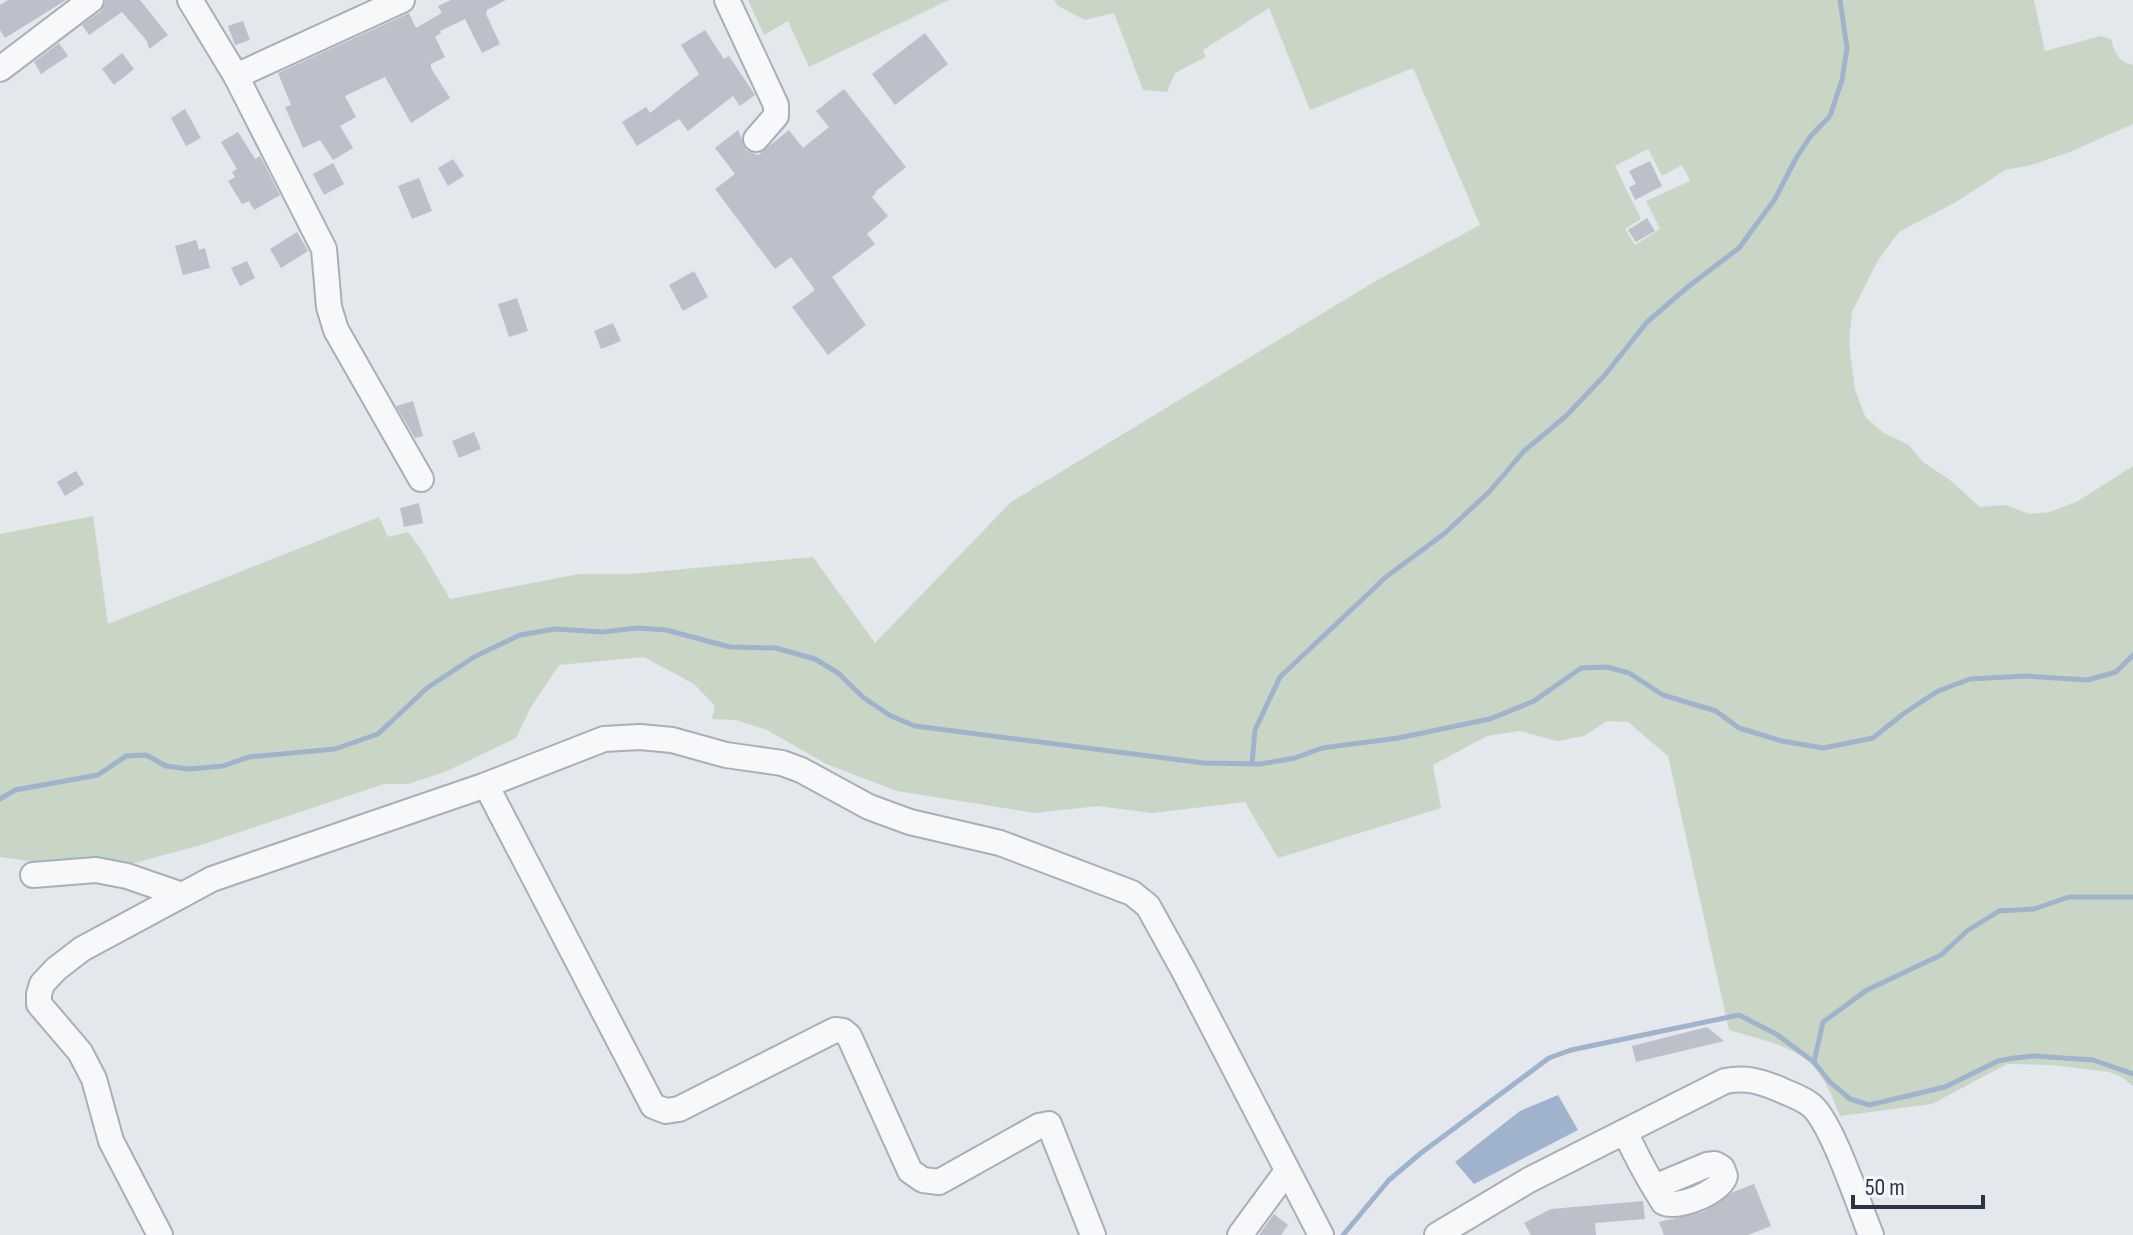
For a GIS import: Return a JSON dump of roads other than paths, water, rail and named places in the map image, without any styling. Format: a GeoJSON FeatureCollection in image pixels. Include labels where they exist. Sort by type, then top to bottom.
{"type":"FeatureCollection","features":[{"type":"Feature","properties":{"kind":"street"},"geometry":{"type":"LineString","coordinates":[[4,57],[91,0]]}},
{"type":"Feature","properties":{"kind":"street"},"geometry":{"type":"LineString","coordinates":[[190,0],[236,76],[324,249],[329,307],[336,330],[421,479]]}},
{"type":"Feature","properties":{"kind":"street"},"geometry":{"type":"LineString","coordinates":[[236,76],[402,0]]}},
{"type":"Feature","properties":{"kind":"street"},"geometry":{"type":"LineString","coordinates":[[727,0],[776,105],[776,116],[756,139]]}},
{"type":"Feature","properties":{"kind":"street"},"geometry":{"type":"LineString","coordinates":[[160,1235],[111,1141],[94,1079],[80,1052],[39,1004],[42,984],[56,969],[82,949],[212,879],[486,785],[604,739],[640,737],[672,740],[726,755],[782,763],[869,807],[910,822],[1000,843],[1132,893],[1148,906],[1156,919],[1321,1235]]}},
{"type":"Feature","properties":{"kind":"street"},"geometry":{"type":"LineString","coordinates":[[486,785],[653,1106],[666,1111],[679,1109],[835,1030],[843,1031],[849,1036],[910,1171],[923,1180],[939,1182],[1039,1126],[1049,1124],[1093,1235]]}},
{"type":"Feature","properties":{"kind":"street"},"geometry":{"type":"LineString","coordinates":[[33,875],[96,870],[127,876],[182,895]]}},
{"type":"Feature","properties":{"kind":"street"},"geometry":{"type":"LineString","coordinates":[[1437,1235],[1529,1180],[1725,1081],[1755,1079],[1811,1105],[1822,1119],[1871,1235]]}},
{"type":"Feature","properties":{"kind":"street"},"geometry":{"type":"LineString","coordinates":[[1625,1132],[1642,1169],[1660,1187]]}},
{"type":"Feature","properties":{"kind":"street"},"geometry":{"type":"LineString","coordinates":[[1240,1235],[1287,1171]]}},
{"type":"Feature","properties":{"kind":"water"},"geometry":{"type":"Polygon","coordinates":[[[1558,1095],[1578,1130],[1474,1184],[1455,1162],[1520,1111],[1558,1095]]]}},
{"type":"Feature","properties":{"kind":"waterway"},"geometry":{"type":"LineString","coordinates":[[1252,763],[1255,730],[1280,677],[1386,577],[1445,533],[1489,492],[1524,451],[1566,416],[1604,376],[1647,322],[1739,248],[1775,199],[1810,137],[1830,116],[1842,80],[1847,48],[1840,0]]}},
{"type":"Feature","properties":{"kind":"waterway"},"geometry":{"type":"LineString","coordinates":[[0,799],[15,790],[98,775],[126,756],[146,755],[166,766],[189,769],[223,766],[249,757],[335,749],[378,734],[427,688],[474,657],[520,635],[555,629],[602,632],[637,628],[666,630],[730,647],[776,648],[815,659],[838,673],[864,698],[891,716],[915,726],[1204,763],[1260,764],[1295,758],[1322,748],[1398,738],[1490,719],[1534,701],[1581,668],[1607,667],[1629,673],[1663,695],[1716,711],[1739,728],[1782,741],[1823,748],[1873,738],[1938,691],[1970,679],[2025,676],[2088,680],[2116,672],[2133,655]]}},
{"type":"Feature","properties":{"kind":"waterway"},"geometry":{"type":"LineString","coordinates":[[1814,1062],[1823,1022],[1867,990],[1941,955],[1967,931],[1999,911],[2034,909],[2069,897],[2133,897]]}},
{"type":"Feature","properties":{"kind":"waterway"},"geometry":{"type":"LineString","coordinates":[[1343,1235],[1389,1180],[1549,1058],[1571,1050],[1739,1015],[1776,1034],[1814,1062],[1830,1082],[1850,1099],[1869,1105],[1945,1087],[1998,1061],[2014,1058],[2034,1056],[2093,1060],[2133,1074]]}}]}
